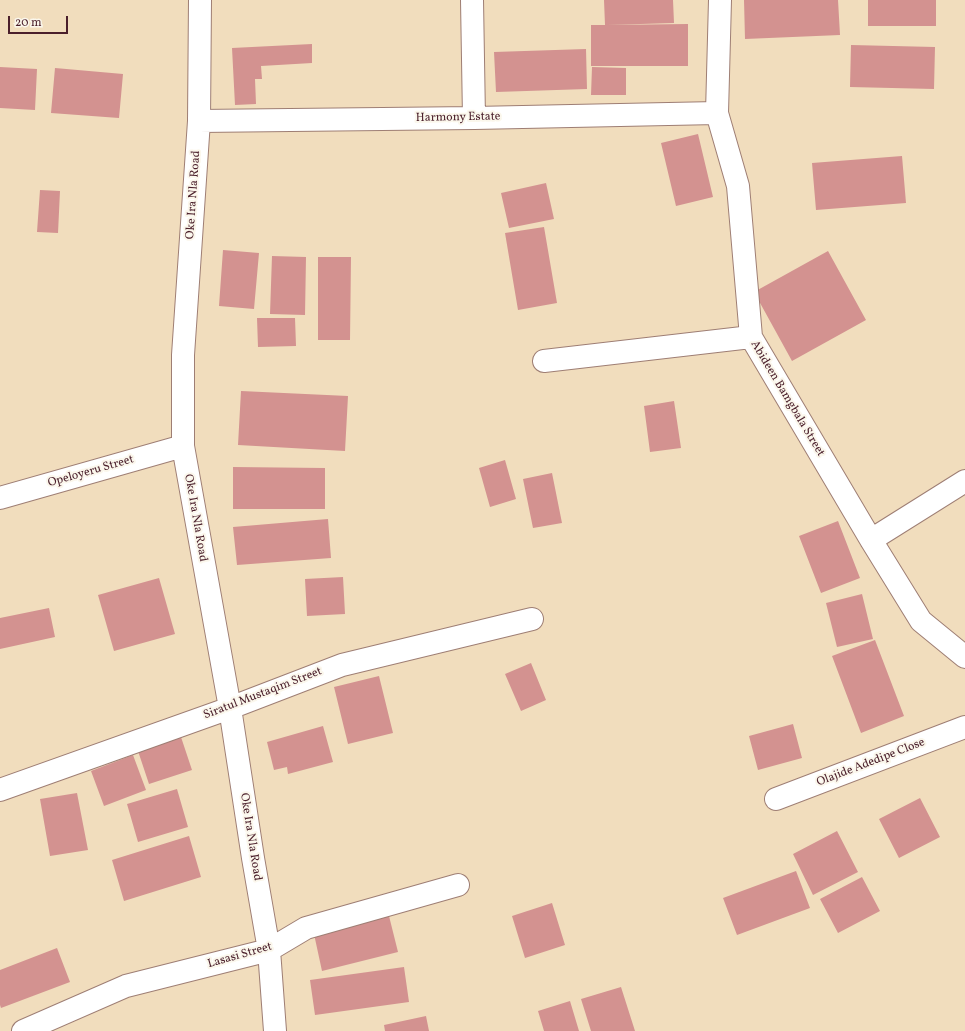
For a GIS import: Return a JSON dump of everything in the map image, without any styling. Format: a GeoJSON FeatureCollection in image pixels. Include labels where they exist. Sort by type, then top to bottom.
{"type":"FeatureCollection","features":[{"type":"Feature","properties":{"kind":"street","name":"Oke Ira Nla Road"},"geometry":{"type":"LineString","coordinates":[[200,0],[199,121],[183,355],[183,446],[230,708],[269,950],[275,1031]]}},
{"type":"Feature","properties":{"kind":"street"},"geometry":{"type":"LineString","coordinates":[[472,0],[474,118]]}},
{"type":"Feature","properties":{"kind":"street","name":"Abideen Bamgbala Street"},"geometry":{"type":"LineString","coordinates":[[720,0],[717,113],[738,186],[750,337],[921,621],[965,657]]}},
{"type":"Feature","properties":{"kind":"street","name":"Harmony Estate"},"geometry":{"type":"LineString","coordinates":[[199,121],[474,118],[717,113]]}},
{"type":"Feature","properties":{"kind":"street"},"geometry":{"type":"LineString","coordinates":[[544,361],[750,337]]}},
{"type":"Feature","properties":{"kind":"street","name":"Opeloyeru Street"},"geometry":{"type":"LineString","coordinates":[[0,498],[183,446]]}},
{"type":"Feature","properties":{"kind":"street"},"geometry":{"type":"LineString","coordinates":[[871,540],[965,481]]}},
{"type":"Feature","properties":{"kind":"street","name":"Siratul Mustaqim Street"},"geometry":{"type":"LineString","coordinates":[[0,790],[230,708],[342,665],[532,619]]}},
{"type":"Feature","properties":{"kind":"street","name":"Olajide Adedipe Close"},"geometry":{"type":"LineString","coordinates":[[776,799],[965,727]]}},
{"type":"Feature","properties":{"kind":"street","name":"Lasasi Street"},"geometry":{"type":"LineString","coordinates":[[23,1031],[126,986],[269,950],[306,928],[458,885]]}},
{"type":"Feature","properties":{"kind":"building"},"geometry":{"type":"Polygon","coordinates":[[[604,0],[673,0],[674,23],[607,25],[688,24],[688,66],[591,66],[591,25],[605,25],[604,0]]]}},
{"type":"Feature","properties":{"kind":"building"},"geometry":{"type":"Polygon","coordinates":[[[744,0],[838,0],[840,35],[745,39],[744,0]]]}},
{"type":"Feature","properties":{"kind":"building"},"geometry":{"type":"Polygon","coordinates":[[[868,0],[936,0],[936,26],[868,26],[868,0]]]}},
{"type":"Feature","properties":{"kind":"building"},"geometry":{"type":"Polygon","coordinates":[[[312,44],[312,63],[261,66],[262,79],[255,79],[256,104],[235,105],[232,48],[312,44]]]}},
{"type":"Feature","properties":{"kind":"building"},"geometry":{"type":"Polygon","coordinates":[[[851,45],[935,47],[934,89],[850,87],[851,45]]]}},
{"type":"Feature","properties":{"kind":"building"},"geometry":{"type":"Polygon","coordinates":[[[586,49],[587,89],[496,92],[494,52],[586,49]]]}},
{"type":"Feature","properties":{"kind":"building"},"geometry":{"type":"Polygon","coordinates":[[[0,67],[37,69],[35,110],[0,108],[0,67]]]}},
{"type":"Feature","properties":{"kind":"building"},"geometry":{"type":"Polygon","coordinates":[[[592,67],[626,68],[626,95],[591,95],[592,67]]]}},
{"type":"Feature","properties":{"kind":"building"},"geometry":{"type":"Polygon","coordinates":[[[55,68],[123,74],[119,118],[51,113],[55,68]]]}},
{"type":"Feature","properties":{"kind":"building"},"geometry":{"type":"Polygon","coordinates":[[[698,134],[713,197],[676,206],[661,143],[698,134]]]}},
{"type":"Feature","properties":{"kind":"building"},"geometry":{"type":"Polygon","coordinates":[[[902,156],[906,203],[816,210],[812,163],[902,156]]]}},
{"type":"Feature","properties":{"kind":"building"},"geometry":{"type":"Polygon","coordinates":[[[546,183],[554,219],[509,228],[501,193],[546,183]]]}},
{"type":"Feature","properties":{"kind":"building"},"geometry":{"type":"Polygon","coordinates":[[[40,190],[60,191],[58,233],[37,232],[40,190]]]}},
{"type":"Feature","properties":{"kind":"building"},"geometry":{"type":"Polygon","coordinates":[[[544,227],[557,303],[518,310],[505,233],[544,227]]]}},
{"type":"Feature","properties":{"kind":"building"},"geometry":{"type":"Polygon","coordinates":[[[223,250],[259,253],[254,309],[219,306],[223,250]]]}},
{"type":"Feature","properties":{"kind":"building"},"geometry":{"type":"Polygon","coordinates":[[[828,251],[866,320],[792,361],[754,292],[828,251]]]}},
{"type":"Feature","properties":{"kind":"building"},"geometry":{"type":"Polygon","coordinates":[[[272,256],[306,257],[305,315],[270,314],[272,256]]]}},
{"type":"Feature","properties":{"kind":"building"},"geometry":{"type":"Polygon","coordinates":[[[318,257],[351,257],[350,340],[318,340],[318,257]]]}},
{"type":"Feature","properties":{"kind":"building"},"geometry":{"type":"Polygon","coordinates":[[[257,318],[295,318],[296,346],[258,347],[257,318]]]}},
{"type":"Feature","properties":{"kind":"building"},"geometry":{"type":"Polygon","coordinates":[[[241,391],[348,396],[345,451],[238,445],[241,391]]]}},
{"type":"Feature","properties":{"kind":"building"},"geometry":{"type":"Polygon","coordinates":[[[674,401],[681,448],[650,452],[644,406],[674,401]]]}},
{"type":"Feature","properties":{"kind":"building"},"geometry":{"type":"Polygon","coordinates":[[[505,460],[516,499],[490,507],[479,468],[505,460]]]}},
{"type":"Feature","properties":{"kind":"building"},"geometry":{"type":"Polygon","coordinates":[[[233,467],[325,468],[325,509],[233,509],[233,467]]]}},
{"type":"Feature","properties":{"kind":"building"},"geometry":{"type":"Polygon","coordinates":[[[552,473],[562,523],[533,528],[523,479],[552,473]]]}},
{"type":"Feature","properties":{"kind":"building"},"geometry":{"type":"Polygon","coordinates":[[[328,519],[331,558],[237,565],[233,527],[328,519]]]}},
{"type":"Feature","properties":{"kind":"building"},"geometry":{"type":"Polygon","coordinates":[[[838,521],[860,578],[821,593],[799,536],[838,521]]]}},
{"type":"Feature","properties":{"kind":"building"},"geometry":{"type":"Polygon","coordinates":[[[343,577],[345,614],[307,616],[305,579],[343,577]]]}},
{"type":"Feature","properties":{"kind":"building"},"geometry":{"type":"Polygon","coordinates":[[[159,578],[175,634],[114,651],[98,595],[159,578]]]}},
{"type":"Feature","properties":{"kind":"building"},"geometry":{"type":"Polygon","coordinates":[[[862,594],[873,639],[837,647],[826,603],[862,594]]]}},
{"type":"Feature","properties":{"kind":"building"},"geometry":{"type":"Polygon","coordinates":[[[49,608],[55,637],[0,649],[0,618],[49,608]]]}},
{"type":"Feature","properties":{"kind":"building"},"geometry":{"type":"Polygon","coordinates":[[[875,640],[904,716],[861,733],[832,656],[875,640]]]}},
{"type":"Feature","properties":{"kind":"building"},"geometry":{"type":"Polygon","coordinates":[[[531,663],[546,700],[521,711],[505,674],[531,663]]]}},
{"type":"Feature","properties":{"kind":"building"},"geometry":{"type":"Polygon","coordinates":[[[379,676],[393,733],[348,744],[334,687],[379,676]]]}},
{"type":"Feature","properties":{"kind":"building"},"geometry":{"type":"Polygon","coordinates":[[[793,724],[802,758],[758,770],[749,736],[793,724]]]}},
{"type":"Feature","properties":{"kind":"building"},"geometry":{"type":"Polygon","coordinates":[[[323,726],[333,762],[288,774],[287,767],[274,770],[267,742],[323,726]]]}},
{"type":"Feature","properties":{"kind":"building"},"geometry":{"type":"Polygon","coordinates":[[[181,737],[192,770],[149,784],[138,751],[181,737]]]}},
{"type":"Feature","properties":{"kind":"building"},"geometry":{"type":"Polygon","coordinates":[[[133,755],[146,790],[104,806],[91,771],[133,755]]]}},
{"type":"Feature","properties":{"kind":"building"},"geometry":{"type":"Polygon","coordinates":[[[177,789],[188,827],[138,842],[127,804],[177,789]]]}},
{"type":"Feature","properties":{"kind":"building"},"geometry":{"type":"Polygon","coordinates":[[[77,793],[88,850],[50,856],[40,799],[77,793]]]}},
{"type":"Feature","properties":{"kind":"building"},"geometry":{"type":"Polygon","coordinates":[[[920,798],[940,837],[899,858],[879,819],[920,798]]]}},
{"type":"Feature","properties":{"kind":"building"},"geometry":{"type":"Polygon","coordinates":[[[837,831],[858,872],[813,895],[793,854],[837,831]]]}},
{"type":"Feature","properties":{"kind":"building"},"geometry":{"type":"Polygon","coordinates":[[[189,836],[201,877],[124,901],[112,860],[189,836]]]}},
{"type":"Feature","properties":{"kind":"building"},"geometry":{"type":"Polygon","coordinates":[[[796,871],[810,908],[737,935],[723,898],[796,871]]]}},
{"type":"Feature","properties":{"kind":"building"},"geometry":{"type":"Polygon","coordinates":[[[862,877],[880,911],[838,933],[820,899],[862,877]]]}},
{"type":"Feature","properties":{"kind":"building"},"geometry":{"type":"Polygon","coordinates":[[[552,903],[565,945],[525,958],[512,916],[552,903]]]}},
{"type":"Feature","properties":{"kind":"building"},"geometry":{"type":"Polygon","coordinates":[[[389,916],[398,952],[322,971],[314,934],[389,916]]]}},
{"type":"Feature","properties":{"kind":"building"},"geometry":{"type":"Polygon","coordinates":[[[57,948],[70,982],[1,1008],[0,970],[57,948]]]}},
{"type":"Feature","properties":{"kind":"building"},"geometry":{"type":"Polygon","coordinates":[[[404,967],[409,1002],[315,1015],[310,980],[404,967]]]}},
{"type":"Feature","properties":{"kind":"building"},"geometry":{"type":"Polygon","coordinates":[[[621,987],[635,1031],[591,1031],[581,999],[621,987]]]}},
{"type":"Feature","properties":{"kind":"building"},"geometry":{"type":"Polygon","coordinates":[[[570,1001],[579,1031],[544,1031],[538,1011],[570,1001]]]}},
{"type":"Feature","properties":{"kind":"building"},"geometry":{"type":"Polygon","coordinates":[[[426,1016],[429,1031],[385,1031],[384,1025],[426,1016]]]}}]}
